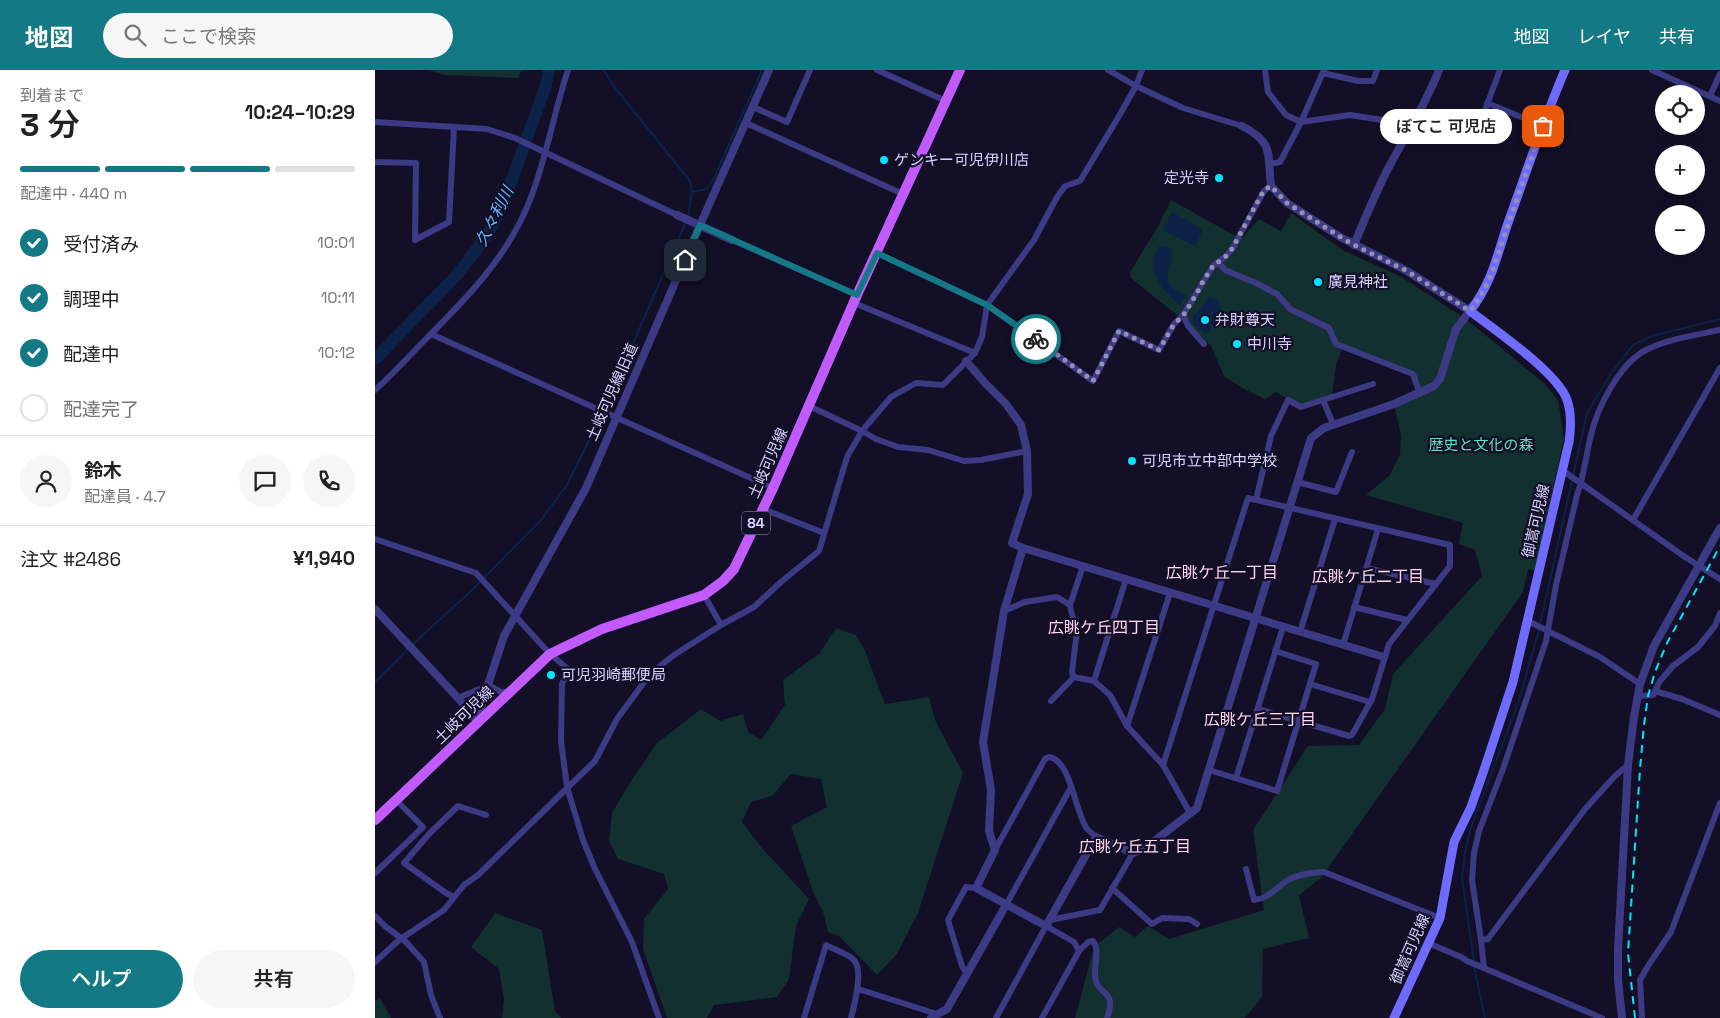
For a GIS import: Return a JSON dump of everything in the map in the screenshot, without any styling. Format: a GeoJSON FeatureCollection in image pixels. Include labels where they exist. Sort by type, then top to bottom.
{"type":"FeatureCollection","features":[{"type":"Feature","properties":{"kind":"main road","name":"土岐可児線"},"geometry":{"type":"LineString","coordinates":[[375,820],[550,654],[603,629],[704,595],[723,581],[734,568],[773,488],[855,299],[960,70]]}},
{"type":"Feature","properties":{"kind":"main road"},"geometry":{"type":"LineString","coordinates":[[1470,311],[1482,296],[1493,271],[1503,237],[1565,70]]}},
{"type":"Feature","properties":{"kind":"main road","name":"御嵩可児線"},"geometry":{"type":"LineString","coordinates":[[1394,1018],[1440,918],[1454,842],[1471,807],[1483,774],[1532,623],[1569,442],[1571,422],[1567,399],[1560,386],[1548,373],[1470,311]]}},
{"type":"Feature","properties":{"kind":"street"},"geometry":{"type":"LineString","coordinates":[[375,390],[461,304],[504,251],[532,196],[567,70]]}},
{"type":"Feature","properties":{"kind":"street","name":"土岐可児線旧道"},"geometry":{"type":"LineString","coordinates":[[479,722],[482,703],[504,636],[585,488],[617,418],[696,224],[746,123],[769,70]]}},
{"type":"Feature","properties":{"kind":"street"},"geometry":{"type":"LineString","coordinates":[[753,107],[787,122],[810,70]]}},
{"type":"Feature","properties":{"kind":"street"},"geometry":{"type":"LineString","coordinates":[[877,70],[946,100]]}},
{"type":"Feature","properties":{"kind":"street"},"geometry":{"type":"LineString","coordinates":[[1048,923],[1097,911],[1133,853],[1144,849],[1197,808],[1311,438],[1333,424],[1394,404],[1420,394],[1433,386],[1440,379],[1456,329],[1470,311],[1407,271],[1354,245],[1287,203],[1271,186],[1271,164],[1263,142],[1257,134],[1242,126],[1183,108],[1136,86],[1108,70]]}},
{"type":"Feature","properties":{"kind":"street"},"geometry":{"type":"LineString","coordinates":[[375,962],[401,939],[444,910],[464,885],[478,875],[595,761],[617,719],[650,674],[674,655],[721,625],[754,608],[782,580],[819,551],[841,483],[847,457],[862,431],[891,397],[916,383],[943,385],[975,353],[982,337],[987,305],[1034,240],[1065,186],[1079,180],[1136,86],[1143,70]]}},
{"type":"Feature","properties":{"kind":"street"},"geometry":{"type":"LineString","coordinates":[[1265,70],[1268,92],[1286,115],[1301,122],[1350,114],[1414,125],[1420,129],[1476,134],[1500,70]]}},
{"type":"Feature","properties":{"kind":"street"},"geometry":{"type":"LineString","coordinates":[[1271,164],[1280,162],[1301,122],[1323,71],[1358,81],[1373,81],[1377,70]]}},
{"type":"Feature","properties":{"kind":"street"},"geometry":{"type":"LineString","coordinates":[[1354,245],[1390,165],[1414,125],[1439,70]]}},
{"type":"Feature","properties":{"kind":"street"},"geometry":{"type":"LineString","coordinates":[[1652,70],[1720,101]]}},
{"type":"Feature","properties":{"kind":"street"},"geometry":{"type":"LineString","coordinates":[[1710,96],[1720,74]]}},
{"type":"Feature","properties":{"kind":"street"},"geometry":{"type":"LineString","coordinates":[[1487,102],[1543,126]]}},
{"type":"Feature","properties":{"kind":"street"},"geometry":{"type":"LineString","coordinates":[[375,122],[487,129],[515,138],[855,299],[975,353]]}},
{"type":"Feature","properties":{"kind":"street"},"geometry":{"type":"LineString","coordinates":[[746,123],[903,194]]}},
{"type":"Feature","properties":{"kind":"street"},"geometry":{"type":"LineString","coordinates":[[375,162],[416,163],[415,240],[449,222],[454,126]]}},
{"type":"Feature","properties":{"kind":"street"},"geometry":{"type":"LineString","coordinates":[[877,253],[987,305],[1093,381],[1119,331],[1159,350],[1174,324],[1183,316],[1213,266],[1219,263],[1232,249],[1264,190],[1271,186]]}},
{"type":"Feature","properties":{"kind":"street"},"geometry":{"type":"LineString","coordinates":[[1219,263],[1225,270],[1277,294],[1290,309],[1329,328],[1336,344],[1413,374],[1420,394]]}},
{"type":"Feature","properties":{"kind":"street"},"geometry":{"type":"LineString","coordinates":[[1183,316],[1188,326],[1204,344]]}},
{"type":"Feature","properties":{"kind":"street"},"geometry":{"type":"LineString","coordinates":[[1481,967],[1481,940],[1472,880],[1474,853],[1479,831],[1503,769],[1546,641],[1546,630],[1556,585],[1594,426],[1613,384],[1631,361],[1645,350],[1661,344],[1720,330]]}},
{"type":"Feature","properties":{"kind":"street"},"geometry":{"type":"LineString","coordinates":[[431,334],[773,488]]}},
{"type":"Feature","properties":{"kind":"street"},"geometry":{"type":"LineString","coordinates":[[966,361],[1006,404],[1021,424],[1027,451],[1028,494],[1013,543],[1023,548],[1384,657]]}},
{"type":"Feature","properties":{"kind":"street"},"geometry":{"type":"LineString","coordinates":[[1633,520],[1720,368]]}},
{"type":"Feature","properties":{"kind":"street"},"geometry":{"type":"LineString","coordinates":[[1256,500],[1271,436],[1289,400],[1301,407],[1373,384]]}},
{"type":"Feature","properties":{"kind":"street"},"geometry":{"type":"LineString","coordinates":[[1323,400],[1333,424]]}},
{"type":"Feature","properties":{"kind":"street"},"geometry":{"type":"LineString","coordinates":[[809,406],[877,440],[898,447],[928,450],[964,461],[981,460],[1027,451]]}},
{"type":"Feature","properties":{"kind":"street"},"geometry":{"type":"LineString","coordinates":[[1297,482],[1335,492],[1351,452]]}},
{"type":"Feature","properties":{"kind":"street"},"geometry":{"type":"LineString","coordinates":[[1562,470],[1698,566],[1720,579]]}},
{"type":"Feature","properties":{"kind":"street"},"geometry":{"type":"LineString","coordinates":[[1163,765],[1247,498],[1451,545],[1450,566],[1389,644],[1370,702],[1352,735],[1349,736],[1258,709]]}},
{"type":"Feature","properties":{"kind":"street"},"geometry":{"type":"LineString","coordinates":[[763,508],[824,533]]}},
{"type":"Feature","properties":{"kind":"street"},"geometry":{"type":"LineString","coordinates":[[1300,632],[1335,519]]}},
{"type":"Feature","properties":{"kind":"street"},"geometry":{"type":"LineString","coordinates":[[1343,645],[1379,528]]}},
{"type":"Feature","properties":{"kind":"street"},"geometry":{"type":"LineString","coordinates":[[1622,1018],[1618,980],[1618,949],[1628,765],[1633,717],[1640,684],[1647,663],[1662,630],[1720,528]]}},
{"type":"Feature","properties":{"kind":"street"},"geometry":{"type":"LineString","coordinates":[[375,539],[476,573],[550,654],[567,669],[562,684],[561,741],[567,787],[595,869],[632,942],[659,1018]]}},
{"type":"Feature","properties":{"kind":"street"},"geometry":{"type":"LineString","coordinates":[[995,850],[989,831],[991,790],[983,742],[1004,611],[1023,548]]}},
{"type":"Feature","properties":{"kind":"street"},"geometry":{"type":"LineString","coordinates":[[1073,677],[1077,631],[1071,605],[1083,566]]}},
{"type":"Feature","properties":{"kind":"street"},"geometry":{"type":"LineString","coordinates":[[1367,568],[1436,584]]}},
{"type":"Feature","properties":{"kind":"street"},"geometry":{"type":"LineString","coordinates":[[1094,681],[1126,579]]}},
{"type":"Feature","properties":{"kind":"street"},"geometry":{"type":"LineString","coordinates":[[1127,726],[1170,592]]}},
{"type":"Feature","properties":{"kind":"street"},"geometry":{"type":"LineString","coordinates":[[704,595],[721,625]]}},
{"type":"Feature","properties":{"kind":"street"},"geometry":{"type":"LineString","coordinates":[[1004,611],[1025,602],[1057,597],[1071,605]]}},
{"type":"Feature","properties":{"kind":"street"},"geometry":{"type":"LineString","coordinates":[[1354,607],[1407,620]]}},
{"type":"Feature","properties":{"kind":"street"},"geometry":{"type":"LineString","coordinates":[[375,609],[479,722]]}},
{"type":"Feature","properties":{"kind":"street"},"geometry":{"type":"LineString","coordinates":[[1638,696],[1653,695],[1673,666],[1698,647],[1715,626],[1720,613]]}},
{"type":"Feature","properties":{"kind":"street"},"geometry":{"type":"LineString","coordinates":[[1532,623],[1600,657],[1640,684]]}},
{"type":"Feature","properties":{"kind":"street"},"geometry":{"type":"LineString","coordinates":[[1236,778],[1283,627]]}},
{"type":"Feature","properties":{"kind":"street"},"geometry":{"type":"LineString","coordinates":[[1209,770],[1277,791],[1316,664],[1275,651]]}},
{"type":"Feature","properties":{"kind":"street"},"geometry":{"type":"LineString","coordinates":[[1073,677],[1094,681],[1113,698],[1127,726],[1163,765],[1190,813]]}},
{"type":"Feature","properties":{"kind":"street"},"geometry":{"type":"LineString","coordinates":[[1051,701],[1073,677]]}},
{"type":"Feature","properties":{"kind":"street"},"geometry":{"type":"LineString","coordinates":[[1310,684],[1370,702]]}},
{"type":"Feature","properties":{"kind":"street"},"geometry":{"type":"LineString","coordinates":[[458,698],[489,685],[501,692],[509,692]]}},
{"type":"Feature","properties":{"kind":"street"},"geometry":{"type":"LineString","coordinates":[[1655,691],[1682,699],[1720,715]]}},
{"type":"Feature","properties":{"kind":"street"},"geometry":{"type":"LineString","coordinates":[[976,888],[1045,759],[1049,757],[1057,760],[1067,773],[1082,818],[1088,829],[1096,837],[1133,853]]}},
{"type":"Feature","properties":{"kind":"street"},"geometry":{"type":"LineString","coordinates":[[1481,940],[1488,939],[1585,809],[1615,776],[1628,765]]}},
{"type":"Feature","properties":{"kind":"street"},"geometry":{"type":"LineString","coordinates":[[858,989],[934,1016],[947,1009],[1071,787]]}},
{"type":"Feature","properties":{"kind":"street"},"geometry":{"type":"LineString","coordinates":[[375,873],[423,827],[396,800]]}},
{"type":"Feature","properties":{"kind":"street"},"geometry":{"type":"LineString","coordinates":[[1642,1018],[1640,980],[1671,932],[1720,803]]}},
{"type":"Feature","properties":{"kind":"street"},"geometry":{"type":"LineString","coordinates":[[454,897],[403,863],[429,834],[459,806],[486,815]]}},
{"type":"Feature","properties":{"kind":"street"},"geometry":{"type":"LineString","coordinates":[[996,1018],[1096,837]]}},
{"type":"Feature","properties":{"kind":"street"},"geometry":{"type":"LineString","coordinates":[[1246,869],[1254,900],[1264,898],[1289,879],[1308,873],[1324,872],[1440,918]]}},
{"type":"Feature","properties":{"kind":"street"},"geometry":{"type":"LineString","coordinates":[[967,974],[962,966],[948,920],[966,887],[976,888],[1006,905],[1048,923],[1074,942],[1079,950]]}},
{"type":"Feature","properties":{"kind":"street"},"geometry":{"type":"LineString","coordinates":[[1112,888],[1152,924],[1162,918],[1189,919],[1197,924]]}},
{"type":"Feature","properties":{"kind":"street"},"geometry":{"type":"LineString","coordinates":[[375,916],[406,942],[423,962],[431,995],[440,1018]]}},
{"type":"Feature","properties":{"kind":"street"},"geometry":{"type":"LineString","coordinates":[[1042,1018],[1079,950],[1088,942],[1093,941],[1095,943],[1096,981],[1109,996],[1111,1002],[1107,1018]]}},
{"type":"Feature","properties":{"kind":"street"},"geometry":{"type":"LineString","coordinates":[[1428,943],[1602,1018]]}},
{"type":"Feature","properties":{"kind":"street"},"geometry":{"type":"LineString","coordinates":[[804,1018],[826,946],[854,959],[857,965],[858,989],[851,1018]]}},
{"type":"Feature","properties":{"kind":"green space"},"geometry":{"type":"Polygon","coordinates":[[[429,70],[521,70],[519,78],[444,75],[429,70]]]}},
{"type":"Feature","properties":{"kind":"green space","name":"歴史と文化の森"},"geometry":{"type":"Polygon","coordinates":[[[1171,200],[1241,239],[1259,219],[1281,231],[1291,213],[1344,251],[1400,276],[1467,320],[1544,383],[1558,400],[1564,438],[1535,571],[1528,569],[1523,592],[1321,878],[1299,895],[1309,938],[1263,949],[1262,997],[1245,1018],[1075,1018],[1094,947],[1119,927],[1135,937],[1148,926],[1169,939],[1264,910],[1253,830],[1308,746],[1359,745],[1385,709],[1393,674],[1482,576],[1475,550],[1459,544],[1463,523],[1366,495],[1390,475],[1400,454],[1401,436],[1394,404],[1420,394],[1413,374],[1343,346],[1336,365],[1332,397],[1301,407],[1276,392],[1265,399],[1244,389],[1224,376],[1211,346],[1193,328],[1131,278],[1130,272],[1156,230],[1171,200]]]}},
{"type":"Feature","properties":{"kind":"green space"},"geometry":{"type":"Polygon","coordinates":[[[836,628],[856,635],[865,651],[885,704],[929,697],[935,720],[963,773],[918,913],[897,954],[877,975],[839,936],[828,932],[823,912],[813,892],[791,826],[827,807],[821,779],[791,774],[772,796],[751,802],[742,822],[761,847],[809,899],[796,926],[789,979],[777,997],[714,1005],[707,1018],[667,1018],[643,949],[644,919],[668,889],[664,874],[618,859],[609,841],[612,813],[657,743],[701,709],[720,721],[743,714],[748,732],[761,740],[785,705],[783,680],[820,653],[836,628]]]}},
{"type":"Feature","properties":{"kind":"green space"},"geometry":{"type":"Polygon","coordinates":[[[495,913],[542,930],[555,1011],[561,1018],[502,1018],[504,999],[499,969],[471,947],[495,913]]]}},
{"type":"Feature","properties":{"kind":"green space"},"geometry":{"type":"Polygon","coordinates":[[[380,998],[391,1018],[375,1018],[375,1001],[380,998]]]}},
{"type":"Feature","properties":{"kind":"water"},"geometry":{"type":"Polygon","coordinates":[[[1172,212],[1202,229],[1195,246],[1162,230],[1172,212]]]}},
{"type":"Feature","properties":{"kind":"water"},"geometry":{"type":"Polygon","coordinates":[[[1159,246],[1166,246],[1171,249],[1168,280],[1174,289],[1185,295],[1180,305],[1166,292],[1157,279],[1154,264],[1159,246]]]}},
{"type":"Feature","properties":{"kind":"water"},"geometry":{"type":"Polygon","coordinates":[[[1210,297],[1218,301],[1222,314],[1206,334],[1192,321],[1193,316],[1210,297]]]}},
{"type":"Feature","properties":{"kind":"waterway","name":"久々利川"},"geometry":{"type":"LineString","coordinates":[[375,359],[456,276],[487,236],[503,205],[546,85],[549,70]]}},
{"type":"Feature","properties":{"kind":"waterway"},"geometry":{"type":"LineString","coordinates":[[604,70],[612,84],[690,181],[692,192]]}},
{"type":"Feature","properties":{"kind":"waterway"},"geometry":{"type":"LineString","coordinates":[[688,217],[692,192],[707,189],[714,178],[762,70]]}},
{"type":"Feature","properties":{"kind":"waterway"},"geometry":{"type":"LineString","coordinates":[[604,410],[686,222]]}},
{"type":"Feature","properties":{"kind":"waterway"},"geometry":{"type":"LineString","coordinates":[[1474,962],[1462,878],[1465,853],[1470,830],[1518,703],[1538,634],[1587,413],[1612,372],[1633,345],[1652,336],[1720,319]]}},
{"type":"Feature","properties":{"kind":"waterway"},"geometry":{"type":"LineString","coordinates":[[412,645],[471,591],[541,520],[567,485],[602,414]]}},
{"type":"Feature","properties":{"kind":"waterway"},"geometry":{"type":"LineString","coordinates":[[375,682],[409,648]]}},
{"type":"Feature","properties":{"kind":"waterway"},"geometry":{"type":"LineString","coordinates":[[1474,967],[1485,1018]]}},
{"type":"Feature","properties":{"kind":"railway"},"geometry":{"type":"LineString","coordinates":[[1635,1018],[1628,953],[1640,769],[1648,696],[1655,672],[1667,643],[1720,546]]}},
{"type":"Feature","properties":{"kind":"way so far"},"geometry":{"type":"LineString","coordinates":[[1036,339],[1093,381],[1119,331],[1159,350],[1174,324],[1183,316],[1213,266],[1219,263],[1232,249],[1264,190],[1271,186],[1287,203],[1342,238],[1407,271],[1470,311],[1482,296],[1493,271],[1503,237],[1543,126]]}},
{"type":"Feature","properties":{"kind":"place","name":"ぼてこ 可児店"},"geometry":{"type":"Point","coordinates":[1543,126]}},
{"type":"Feature","properties":{"kind":"place","name":"ゲンキー可児伊川店"},"geometry":{"type":"Point","coordinates":[884,160]}},
{"type":"Feature","properties":{"kind":"place","name":"定光寺"},"geometry":{"type":"Point","coordinates":[1219,178]}},
{"type":"Feature","properties":{"kind":"place","name":"廣見神社"},"geometry":{"type":"Point","coordinates":[1318,282]}},
{"type":"Feature","properties":{"kind":"place","name":"弁財尊天"},"geometry":{"type":"Point","coordinates":[1205,320]}},
{"type":"Feature","properties":{"kind":"place","name":"中川寺"},"geometry":{"type":"Point","coordinates":[1237,344]}},
{"type":"Feature","properties":{"kind":"place","name":"可児市立中部中学校"},"geometry":{"type":"Point","coordinates":[1132,461]}},
{"type":"Feature","properties":{"kind":"place","name":"可児羽崎郵便局"},"geometry":{"type":"Point","coordinates":[551,675]}},
{"type":"Feature","properties":{"kind":"district","name":"広眺ケ丘一丁目"},"geometry":{"type":"Point","coordinates":[1222,572]}},
{"type":"Feature","properties":{"kind":"district","name":"広眺ケ丘二丁目"},"geometry":{"type":"Point","coordinates":[1368,576]}},
{"type":"Feature","properties":{"kind":"district","name":"広眺ケ丘四丁目"},"geometry":{"type":"Point","coordinates":[1104,627]}},
{"type":"Feature","properties":{"kind":"district","name":"広眺ケ丘三丁目"},"geometry":{"type":"Point","coordinates":[1260,719]}},
{"type":"Feature","properties":{"kind":"district","name":"広眺ケ丘五丁目"},"geometry":{"type":"Point","coordinates":[1135,846]}},
{"type":"Feature","properties":{"kind":"route"},"geometry":{"type":"LineString","coordinates":[[685,260],[700,225],[857,295],[877,253],[987,305],[1036,339]]}}]}
